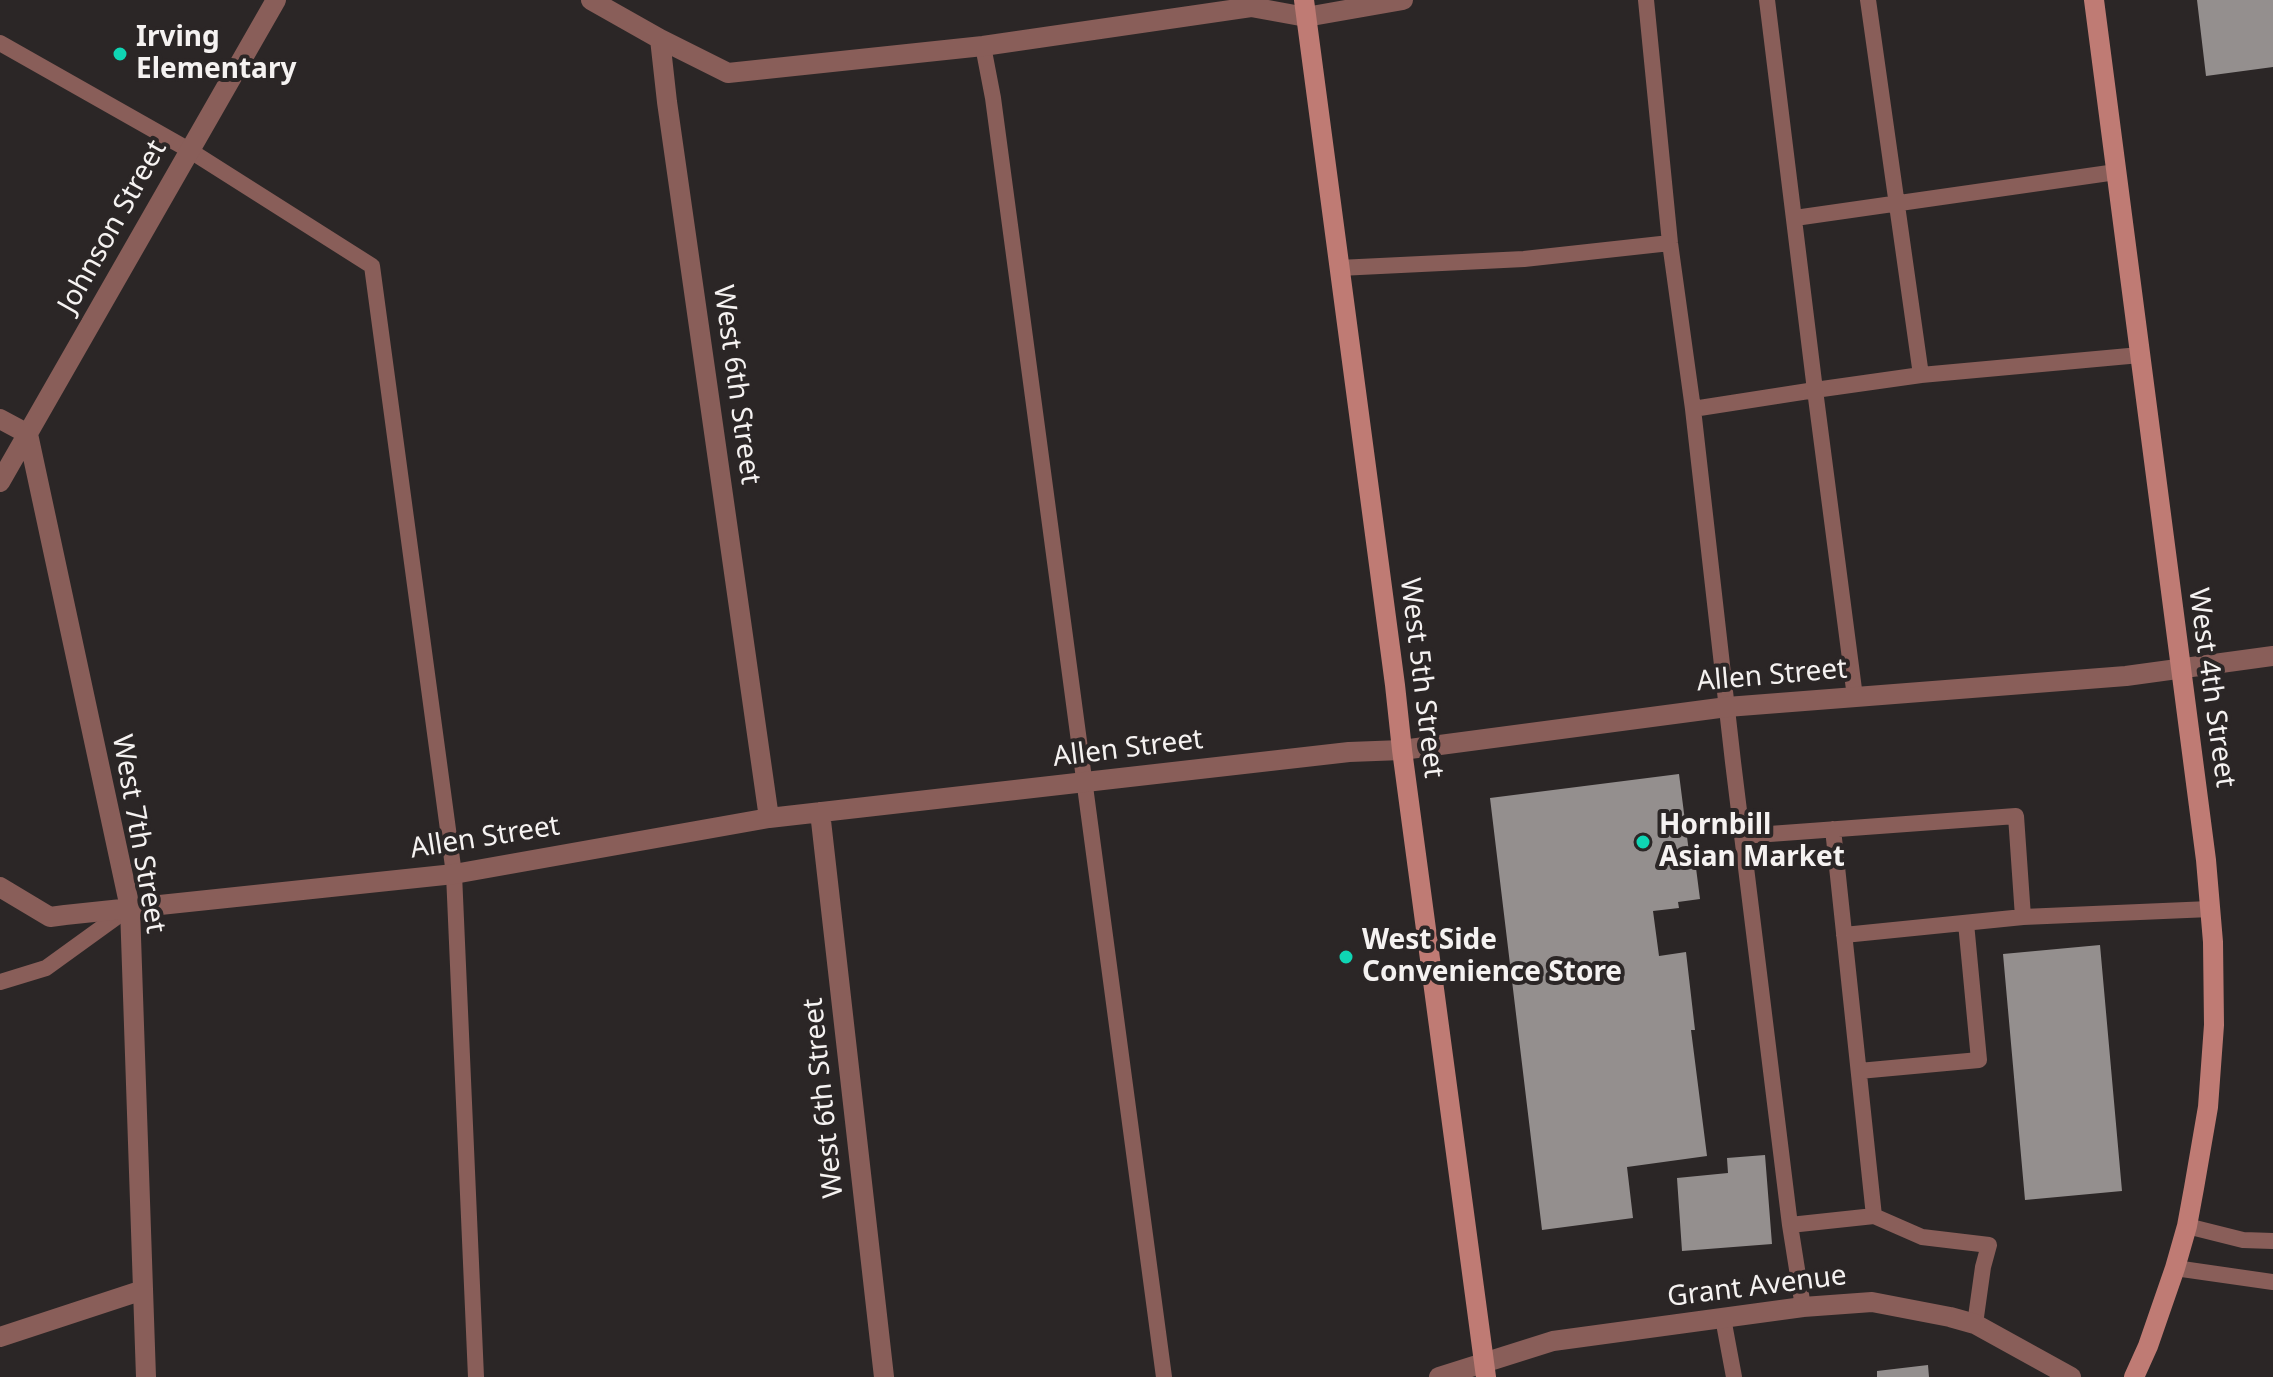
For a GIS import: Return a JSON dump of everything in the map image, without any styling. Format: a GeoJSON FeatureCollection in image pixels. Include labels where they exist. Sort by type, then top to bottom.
{"type":"FeatureCollection","features":[{"type":"Feature","properties":{"kind":"main road","name":"West 4th Street"},"geometry":{"type":"LineString","coordinates":[[2094,0],[2206,860],[2213,942],[2213,1038],[2208,1107],[2187,1226],[2148,1346],[2134,1377]]}},
{"type":"Feature","properties":{"kind":"main road","name":"West 5th Street"},"geometry":{"type":"LineString","coordinates":[[1305,8],[1485,1370]]}},
{"type":"Feature","properties":{"kind":"street","name":"Johnson Street"},"geometry":{"type":"LineString","coordinates":[[0,482],[276,0]]}},
{"type":"Feature","properties":{"kind":"street"},"geometry":{"type":"LineString","coordinates":[[591,0],[728,73],[983,46],[1251,7],[1305,8],[1403,0]]}},
{"type":"Feature","properties":{"kind":"street","name":"West 6th Street"},"geometry":{"type":"LineString","coordinates":[[660,39],[769,818]]}},
{"type":"Feature","properties":{"kind":"street"},"geometry":{"type":"LineString","coordinates":[[0,419],[28,434]]}},
{"type":"Feature","properties":{"kind":"street","name":"West 7th Street"},"geometry":{"type":"LineString","coordinates":[[28,434],[130,908],[146,1377]]}},
{"type":"Feature","properties":{"kind":"street","name":"Allen Street"},"geometry":{"type":"LineString","coordinates":[[0,887],[50,917],[454,874],[769,818],[820,812],[1349,752],[1402,750],[1727,707],[2126,676],[2273,656]]}},
{"type":"Feature","properties":{"kind":"street","name":"West 6th Street"},"geometry":{"type":"LineString","coordinates":[[820,812],[884,1377]]}},
{"type":"Feature","properties":{"kind":"street"},"geometry":{"type":"LineString","coordinates":[[0,1337],[143,1290]]}},
{"type":"Feature","properties":{"kind":"street","name":"Grant Avenue"},"geometry":{"type":"LineString","coordinates":[[1439,1377],[1485,1370],[1553,1341],[1803,1307],[1872,1302],[1975,1324],[2071,1377]]}},
{"type":"Feature","properties":{"kind":"lane"},"geometry":{"type":"LineString","coordinates":[[1646,0],[1670,243],[1693,409],[1790,1225],[1803,1307]]}},
{"type":"Feature","properties":{"kind":"lane"},"geometry":{"type":"LineString","coordinates":[[1767,0],[1855,697]]}},
{"type":"Feature","properties":{"kind":"lane"},"geometry":{"type":"LineString","coordinates":[[1868,0],[1921,375]]}},
{"type":"Feature","properties":{"kind":"lane"},"geometry":{"type":"LineString","coordinates":[[0,43],[189,150],[372,266],[454,874],[476,1377]]}},
{"type":"Feature","properties":{"kind":"lane"},"geometry":{"type":"LineString","coordinates":[[983,46],[995,114],[1164,1377]]}},
{"type":"Feature","properties":{"kind":"lane"},"geometry":{"type":"LineString","coordinates":[[1795,218],[2116,172]]}},
{"type":"Feature","properties":{"kind":"lane"},"geometry":{"type":"LineString","coordinates":[[1339,268],[1524,259],[1670,243]]}},
{"type":"Feature","properties":{"kind":"lane"},"geometry":{"type":"LineString","coordinates":[[1693,409],[1921,375],[2140,355]]}},
{"type":"Feature","properties":{"kind":"lane"},"geometry":{"type":"LineString","coordinates":[[1742,836],[2016,816],[2023,917]]}},
{"type":"Feature","properties":{"kind":"lane"},"geometry":{"type":"LineString","coordinates":[[1833,829],[1874,1216]]}},
{"type":"Feature","properties":{"kind":"lane"},"geometry":{"type":"LineString","coordinates":[[0,982],[46,968],[130,908]]}},
{"type":"Feature","properties":{"kind":"lane"},"geometry":{"type":"LineString","coordinates":[[1844,935],[2023,917],[2210,909]]}},
{"type":"Feature","properties":{"kind":"lane"},"geometry":{"type":"LineString","coordinates":[[1859,1071],[1979,1060],[1966,923]]}},
{"type":"Feature","properties":{"kind":"lane"},"geometry":{"type":"LineString","coordinates":[[1790,1225],[1874,1216],[1922,1237],[1989,1245],[1975,1324]]}},
{"type":"Feature","properties":{"kind":"lane"},"geometry":{"type":"LineString","coordinates":[[2187,1226],[2243,1240],[2273,1241]]}},
{"type":"Feature","properties":{"kind":"lane"},"geometry":{"type":"LineString","coordinates":[[2175,1268],[2273,1282]]}},
{"type":"Feature","properties":{"kind":"lane"},"geometry":{"type":"LineString","coordinates":[[1723,1318],[1734,1377]]}},
{"type":"Feature","properties":{"kind":"building"},"geometry":{"type":"Polygon","coordinates":[[[2197,0],[2273,0],[2273,67],[2206,76],[2197,0]]]}},
{"type":"Feature","properties":{"kind":"building"},"geometry":{"type":"Polygon","coordinates":[[[1679,774],[1691,868],[1696,868],[1700,899],[1678,902],[1679,908],[1653,911],[1659,956],[1686,952],[1695,1030],[1691,1030],[1707,1156],[1627,1167],[1633,1218],[1542,1230],[1490,798],[1679,774]]]}},
{"type":"Feature","properties":{"kind":"building"},"geometry":{"type":"Polygon","coordinates":[[[2100,945],[2122,1191],[2025,1200],[2003,954],[2100,945]]]}},
{"type":"Feature","properties":{"kind":"building"},"geometry":{"type":"Polygon","coordinates":[[[1765,1155],[1772,1244],[1682,1251],[1677,1178],[1728,1173],[1727,1158],[1765,1155]]]}},
{"type":"Feature","properties":{"kind":"building"},"geometry":{"type":"Polygon","coordinates":[[[1928,1365],[1929,1377],[1877,1377],[1877,1371],[1928,1365]]]}},
{"type":"Feature","properties":{"kind":"place","name":"Irving Elementary"},"geometry":{"type":"Point","coordinates":[120,54]}},
{"type":"Feature","properties":{"kind":"place","name":"Hornbill Asian Market"},"geometry":{"type":"Point","coordinates":[1643,842]}},
{"type":"Feature","properties":{"kind":"place","name":"West Side Convenience Store"},"geometry":{"type":"Point","coordinates":[1346,957]}}]}
